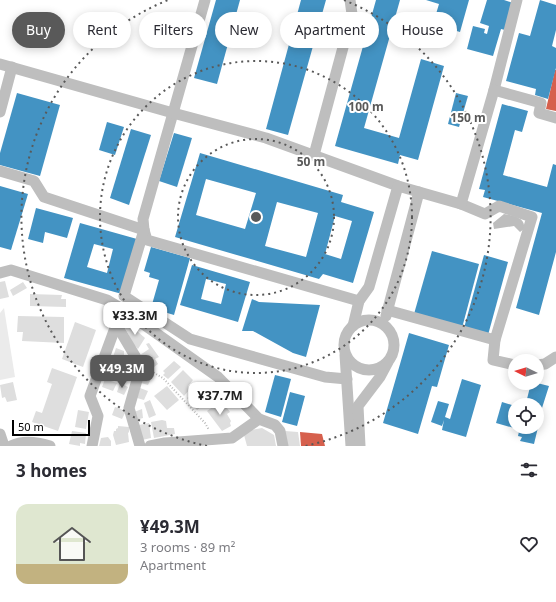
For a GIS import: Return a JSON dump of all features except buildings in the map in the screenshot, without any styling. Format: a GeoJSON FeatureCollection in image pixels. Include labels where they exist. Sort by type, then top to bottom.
{"type":"FeatureCollection","features":[{"type":"Feature","properties":{"kind":"street"},"geometry":{"type":"LineString","coordinates":[[205,0],[142,218],[147,240],[359,301]]}},
{"type":"Feature","properties":{"kind":"street"},"geometry":{"type":"LineString","coordinates":[[314,155],[352,14],[350,0]]}},
{"type":"Feature","properties":{"kind":"street"},"geometry":{"type":"LineString","coordinates":[[461,204],[494,90],[517,0]]}},
{"type":"Feature","properties":{"kind":"street"},"geometry":{"type":"LineString","coordinates":[[0,64],[266,138],[398,186],[461,204],[485,214],[499,206],[532,217],[495,340],[493,360],[508,363]]}},
{"type":"Feature","properties":{"kind":"street"},"geometry":{"type":"LineString","coordinates":[[0,112],[12,67]]}},
{"type":"Feature","properties":{"kind":"street"},"geometry":{"type":"LineString","coordinates":[[494,90],[541,103],[539,113],[556,118]]}},
{"type":"Feature","properties":{"kind":"street"},"geometry":{"type":"LineString","coordinates":[[0,171],[34,181],[44,197],[144,230]]}},
{"type":"Feature","properties":{"kind":"street"},"geometry":{"type":"LineString","coordinates":[[353,326],[359,301],[369,287],[398,186]]}},
{"type":"Feature","properties":{"kind":"street"},"geometry":{"type":"LineString","coordinates":[[384,325],[419,192]]}},
{"type":"Feature","properties":{"kind":"street"},"geometry":{"type":"LineString","coordinates":[[144,230],[124,296],[190,339],[325,377],[348,378]]}},
{"type":"Feature","properties":{"kind":"street"},"geometry":{"type":"LineString","coordinates":[[0,273],[11,270],[107,300],[122,308],[218,377],[259,419],[275,425],[280,431],[283,446]]}},
{"type":"Feature","properties":{"kind":"street"},"geometry":{"type":"LineString","coordinates":[[92,446],[98,416],[90,396],[122,308]]}},
{"type":"Feature","properties":{"kind":"street"},"geometry":{"type":"LineString","coordinates":[[387,310],[495,340]]}},
{"type":"Feature","properties":{"kind":"street"},"geometry":{"type":"LineString","coordinates":[[351,446],[348,378],[344,345],[345,338],[348,331],[359,322],[375,320],[384,325],[392,335],[394,342],[391,356],[380,377],[358,406],[360,446]]}},
{"type":"Feature","properties":{"kind":"street"},"geometry":{"type":"LineString","coordinates":[[116,324],[141,366],[129,408],[140,446]]}},
{"type":"Feature","properties":{"kind":"street"},"geometry":{"type":"LineString","coordinates":[[345,352],[349,360],[355,366],[371,370],[383,366],[391,356]]}},
{"type":"Feature","properties":{"kind":"street"},"geometry":{"type":"LineString","coordinates":[[544,364],[556,357]]}},
{"type":"Feature","properties":{"kind":"street"},"geometry":{"type":"LineString","coordinates":[[150,446],[165,443],[232,438],[259,419]]}},
{"type":"Feature","properties":{"kind":"street"},"geometry":{"type":"LineString","coordinates":[[0,434],[4,446]]}},
{"type":"Feature","properties":{"kind":"street"},"geometry":{"type":"LineString","coordinates":[[11,446],[18,443],[39,443],[50,446]]}},
{"type":"Feature","properties":{"kind":"path"},"geometry":{"type":"LineString","coordinates":[[141,366],[163,378],[205,423],[215,439]]}},
{"type":"Feature","properties":{"kind":"shaded area"},"geometry":{"type":"Polygon","coordinates":[[[504,214],[515,216],[521,220],[524,225],[524,229],[520,232],[514,226],[494,229],[493,223],[504,214]]]}},
{"type":"Feature","properties":{"kind":"shaded area"},"geometry":{"type":"Polygon","coordinates":[[[4,308],[15,377],[0,380],[0,313],[4,308]]]}}]}
